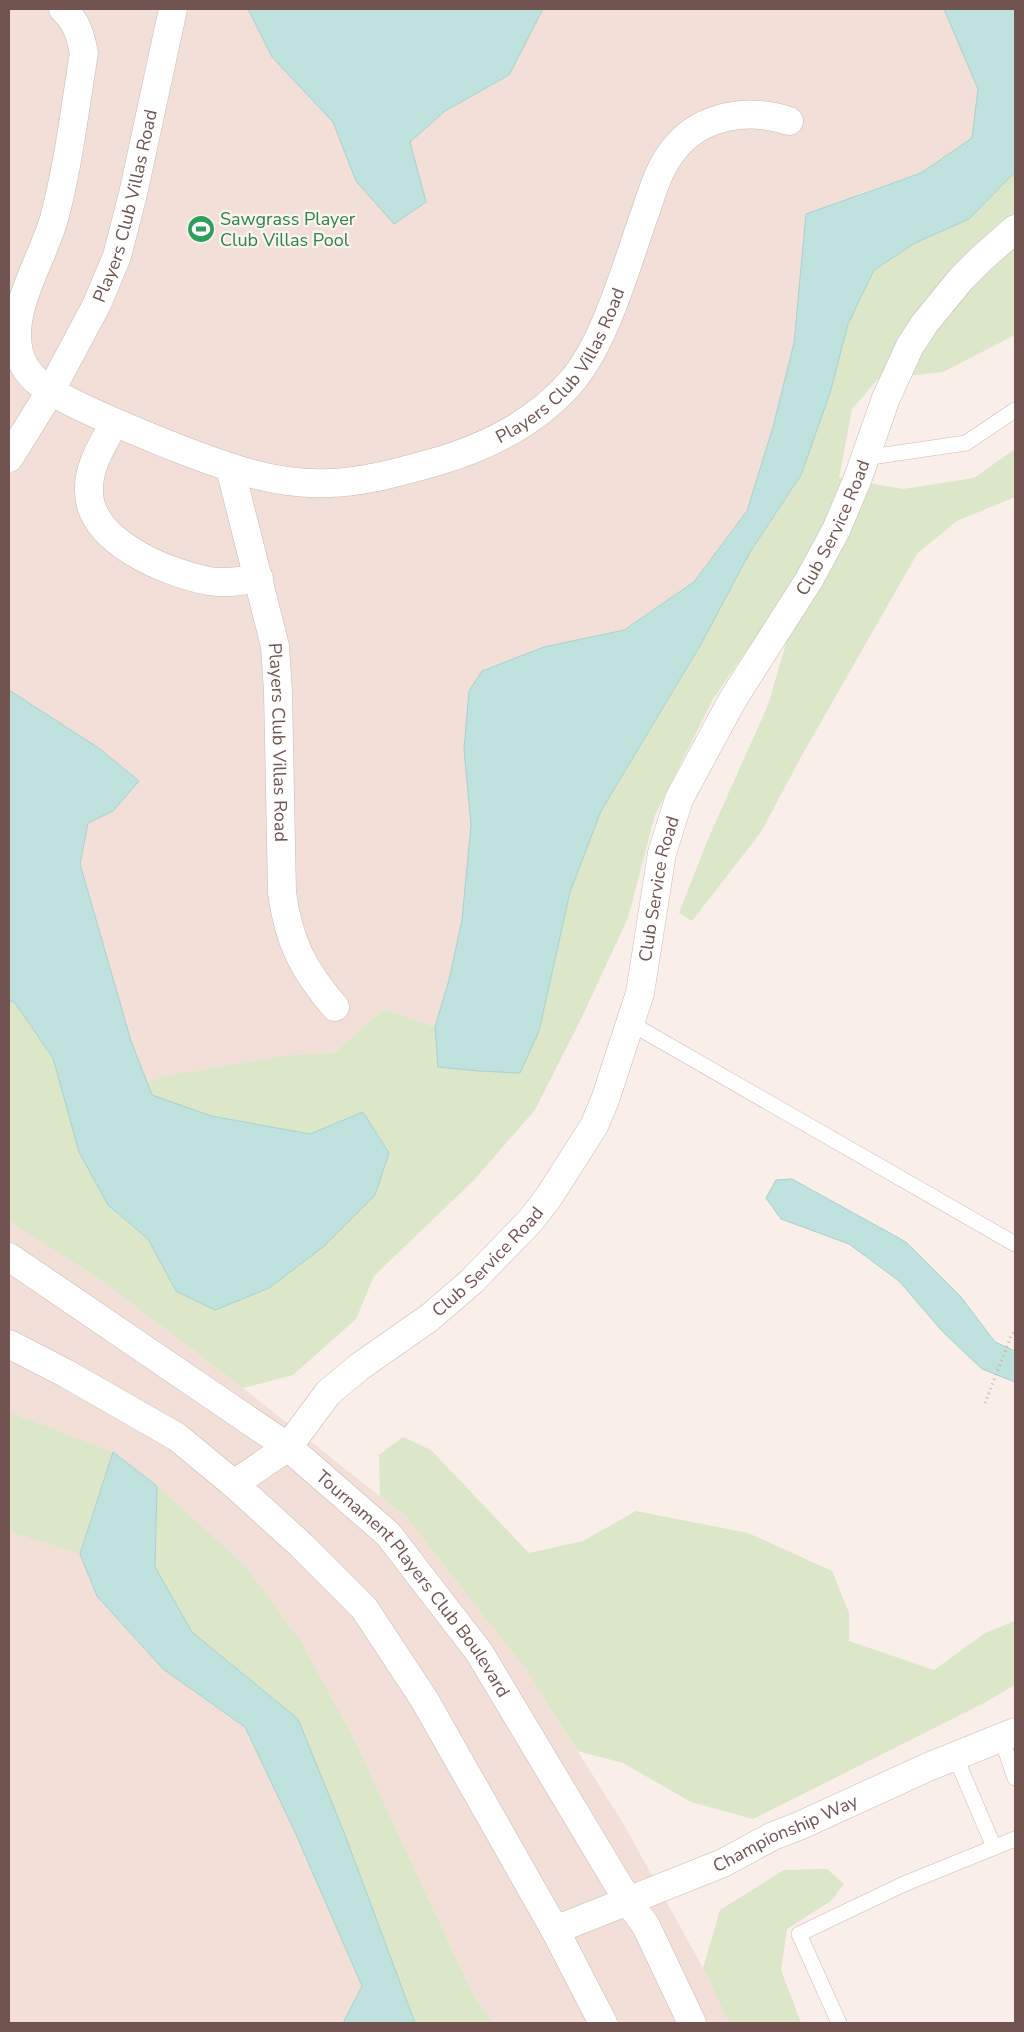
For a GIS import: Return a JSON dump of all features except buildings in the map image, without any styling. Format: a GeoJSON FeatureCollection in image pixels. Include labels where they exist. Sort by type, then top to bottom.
{"type":"FeatureCollection","features":[{"type":"Feature","properties":{"kind":"street","name":"Players Club Villas Road"},"geometry":{"type":"LineString","coordinates":[[63,9],[73,19],[80,32],[84,53],[64,177],[55,218],[26,290],[17,328],[18,351],[24,366],[38,383],[50,392],[114,423],[230,468],[292,481],[327,484],[370,480],[458,456],[500,438],[538,413],[571,382],[586,361],[608,315],[661,168],[676,146],[697,128],[720,118],[751,114],[774,117],[789,122]]}},
{"type":"Feature","properties":{"kind":"street","name":"Players Club Villas Road"},"geometry":{"type":"LineString","coordinates":[[9,458],[50,392],[97,304],[117,256],[133,194],[173,9]]}},
{"type":"Feature","properties":{"kind":"street","name":"Club Service Road"},"geometry":{"type":"LineString","coordinates":[[234,1484],[288,1447],[328,1393],[359,1367],[429,1318],[472,1281],[530,1220],[548,1198],[594,1126],[605,1100],[640,993],[662,853],[679,799],[733,699],[810,580],[836,530],[886,398],[910,346],[925,323],[961,279],[981,258],[1015,230]]}},
{"type":"Feature","properties":{"kind":"street"},"geometry":{"type":"LineString","coordinates":[[114,423],[91,468],[89,492],[96,516],[110,535],[135,553],[170,571],[211,582],[241,582],[259,578]]}},
{"type":"Feature","properties":{"kind":"street","name":"Players Club Villas Road"},"geometry":{"type":"LineString","coordinates":[[230,468],[276,646],[282,893],[286,921],[295,948],[316,986],[335,1008]]}},
{"type":"Feature","properties":{"kind":"street","name":"Tournament Players Club Boulevard"},"geometry":{"type":"LineString","coordinates":[[9,1257],[288,1447],[388,1534],[479,1652],[628,1901],[646,1926],[692,2023]]}},
{"type":"Feature","properties":{"kind":"street"},"geometry":{"type":"LineString","coordinates":[[9,1344],[67,1374],[177,1437],[234,1484],[301,1545],[364,1608],[424,1699],[604,2023]]}},
{"type":"Feature","properties":{"kind":"street","name":"Championship Way"},"geometry":{"type":"LineString","coordinates":[[554,1930],[723,1863],[773,1836],[1008,1734]]}},
{"type":"Feature","properties":{"kind":"lane"},"geometry":{"type":"LineString","coordinates":[[864,458],[966,443],[1015,410]]}},
{"type":"Feature","properties":{"kind":"lane"},"geometry":{"type":"LineString","coordinates":[[630,1023],[1015,1244]]}},
{"type":"Feature","properties":{"kind":"lane"},"geometry":{"type":"LineString","coordinates":[[1008,1734],[1015,1778]]}},
{"type":"Feature","properties":{"kind":"lane"},"geometry":{"type":"LineString","coordinates":[[955,1756],[994,1847]]}},
{"type":"Feature","properties":{"kind":"lane"},"geometry":{"type":"LineString","coordinates":[[839,2023],[799,1934],[904,1884],[1015,1839]]}},
{"type":"Feature","properties":{"kind":"path"},"geometry":{"type":"LineString","coordinates":[[985,1402],[1011,1336],[1015,1331]]}},
{"type":"Feature","properties":{"kind":"shaded area"},"geometry":{"type":"Polygon","coordinates":[[[9,9],[248,9],[272,57],[333,122],[356,181],[426,202],[410,142],[445,111],[509,75],[543,9],[944,9],[953,28],[978,89],[972,138],[921,173],[858,194],[801,265],[794,343],[773,427],[747,511],[694,582],[623,630],[544,647],[469,691],[464,749],[471,825],[462,920],[449,980],[435,1027],[384,1009],[334,1053],[291,1055],[165,1076],[147,1082],[131,1041],[80,864],[88,822],[113,811],[100,749],[9,690],[9,9]]]}},
{"type":"Feature","properties":{"kind":"shaded area"},"geometry":{"type":"Polygon","coordinates":[[[9,1221],[102,1281],[243,1388],[406,1517],[525,1668],[623,1823],[703,1968],[729,2023],[494,2023],[475,1999],[355,1741],[302,1643],[244,1564],[157,1486],[113,1452],[9,1412],[9,1221]]]}},
{"type":"Feature","properties":{"kind":"shaded area"},"geometry":{"type":"Polygon","coordinates":[[[9,1531],[80,1554],[97,1596],[163,1669],[245,1727],[295,1832],[362,1986],[343,2023],[9,2023],[9,1531]]]}},
{"type":"Feature","properties":{"kind":"green space"},"geometry":{"type":"Polygon","coordinates":[[[1015,172],[1015,335],[943,372],[878,379],[852,409],[839,478],[903,489],[974,478],[1015,449],[1015,497],[957,521],[917,554],[801,757],[761,832],[692,921],[679,913],[708,839],[768,705],[786,644],[749,647],[713,699],[655,815],[628,918],[581,1019],[535,1110],[474,1180],[374,1276],[356,1319],[293,1375],[243,1388],[102,1281],[9,1221],[9,1000],[15,1003],[53,1058],[79,1152],[108,1205],[148,1239],[176,1291],[375,1195],[389,1153],[363,1112],[310,1134],[211,1116],[152,1096],[147,1082],[165,1076],[291,1055],[334,1053],[384,1009],[435,1027],[438,1067],[539,1031],[570,892],[601,811],[701,644],[750,552],[801,475],[830,393],[848,324],[874,270],[915,243],[969,219],[1015,172]]]}},
{"type":"Feature","properties":{"kind":"green space"},"geometry":{"type":"Polygon","coordinates":[[[9,1412],[113,1452],[80,1554],[9,1531],[9,1412]]]}},
{"type":"Feature","properties":{"kind":"green space"},"geometry":{"type":"Polygon","coordinates":[[[403,1437],[431,1450],[529,1553],[583,1541],[636,1511],[748,1533],[832,1571],[849,1613],[849,1641],[934,1670],[985,1633],[1015,1621],[1015,1685],[984,1703],[753,1819],[691,1802],[623,1763],[578,1751],[525,1668],[406,1517],[380,1496],[379,1455],[403,1437]]]}},
{"type":"Feature","properties":{"kind":"green space"},"geometry":{"type":"Polygon","coordinates":[[[157,1486],[244,1564],[302,1643],[355,1741],[475,1999],[494,2023],[415,2023],[345,1835],[298,1719],[192,1632],[155,1567],[157,1486]]]}},
{"type":"Feature","properties":{"kind":"green space"},"geometry":{"type":"Polygon","coordinates":[[[827,1869],[844,1884],[831,1901],[787,1929],[781,1970],[801,2023],[729,2023],[703,1968],[720,1910],[784,1870],[827,1869]]]}},
{"type":"Feature","properties":{"kind":"water"},"geometry":{"type":"Polygon","coordinates":[[[248,9],[543,9],[509,75],[445,111],[410,142],[426,202],[394,224],[356,181],[333,122],[272,57],[248,9]]]}},
{"type":"Feature","properties":{"kind":"water"},"geometry":{"type":"Polygon","coordinates":[[[944,9],[1015,9],[1015,172],[969,219],[915,243],[874,270],[848,324],[830,393],[801,475],[750,552],[701,644],[601,811],[570,892],[539,1031],[520,1073],[438,1067],[435,1027],[449,980],[462,920],[471,825],[464,749],[469,691],[482,671],[544,647],[624,630],[694,582],[747,511],[773,427],[794,343],[806,214],[921,173],[972,138],[978,89],[944,9]]]}},
{"type":"Feature","properties":{"kind":"water"},"geometry":{"type":"Polygon","coordinates":[[[9,690],[100,749],[139,781],[113,811],[88,823],[80,864],[131,1041],[152,1095],[211,1116],[310,1134],[363,1112],[389,1153],[375,1195],[323,1247],[269,1288],[215,1310],[176,1291],[148,1239],[108,1205],[79,1152],[53,1058],[15,1003],[9,1000],[9,690]]]}},
{"type":"Feature","properties":{"kind":"water"},"geometry":{"type":"Polygon","coordinates":[[[792,1179],[906,1242],[961,1297],[995,1342],[1015,1351],[1015,1382],[982,1369],[942,1331],[899,1281],[849,1244],[781,1219],[766,1198],[776,1180],[792,1179]]]}},
{"type":"Feature","properties":{"kind":"water"},"geometry":{"type":"Polygon","coordinates":[[[113,1452],[157,1486],[155,1567],[192,1632],[298,1719],[345,1835],[415,2023],[343,2023],[362,1986],[295,1832],[245,1727],[163,1669],[97,1596],[80,1554],[113,1452]]]}},
{"type":"Feature","properties":{"kind":"place","name":"Sawgrass Player Club Villas Pool"},"geometry":{"type":"Point","coordinates":[201,229]}}]}
